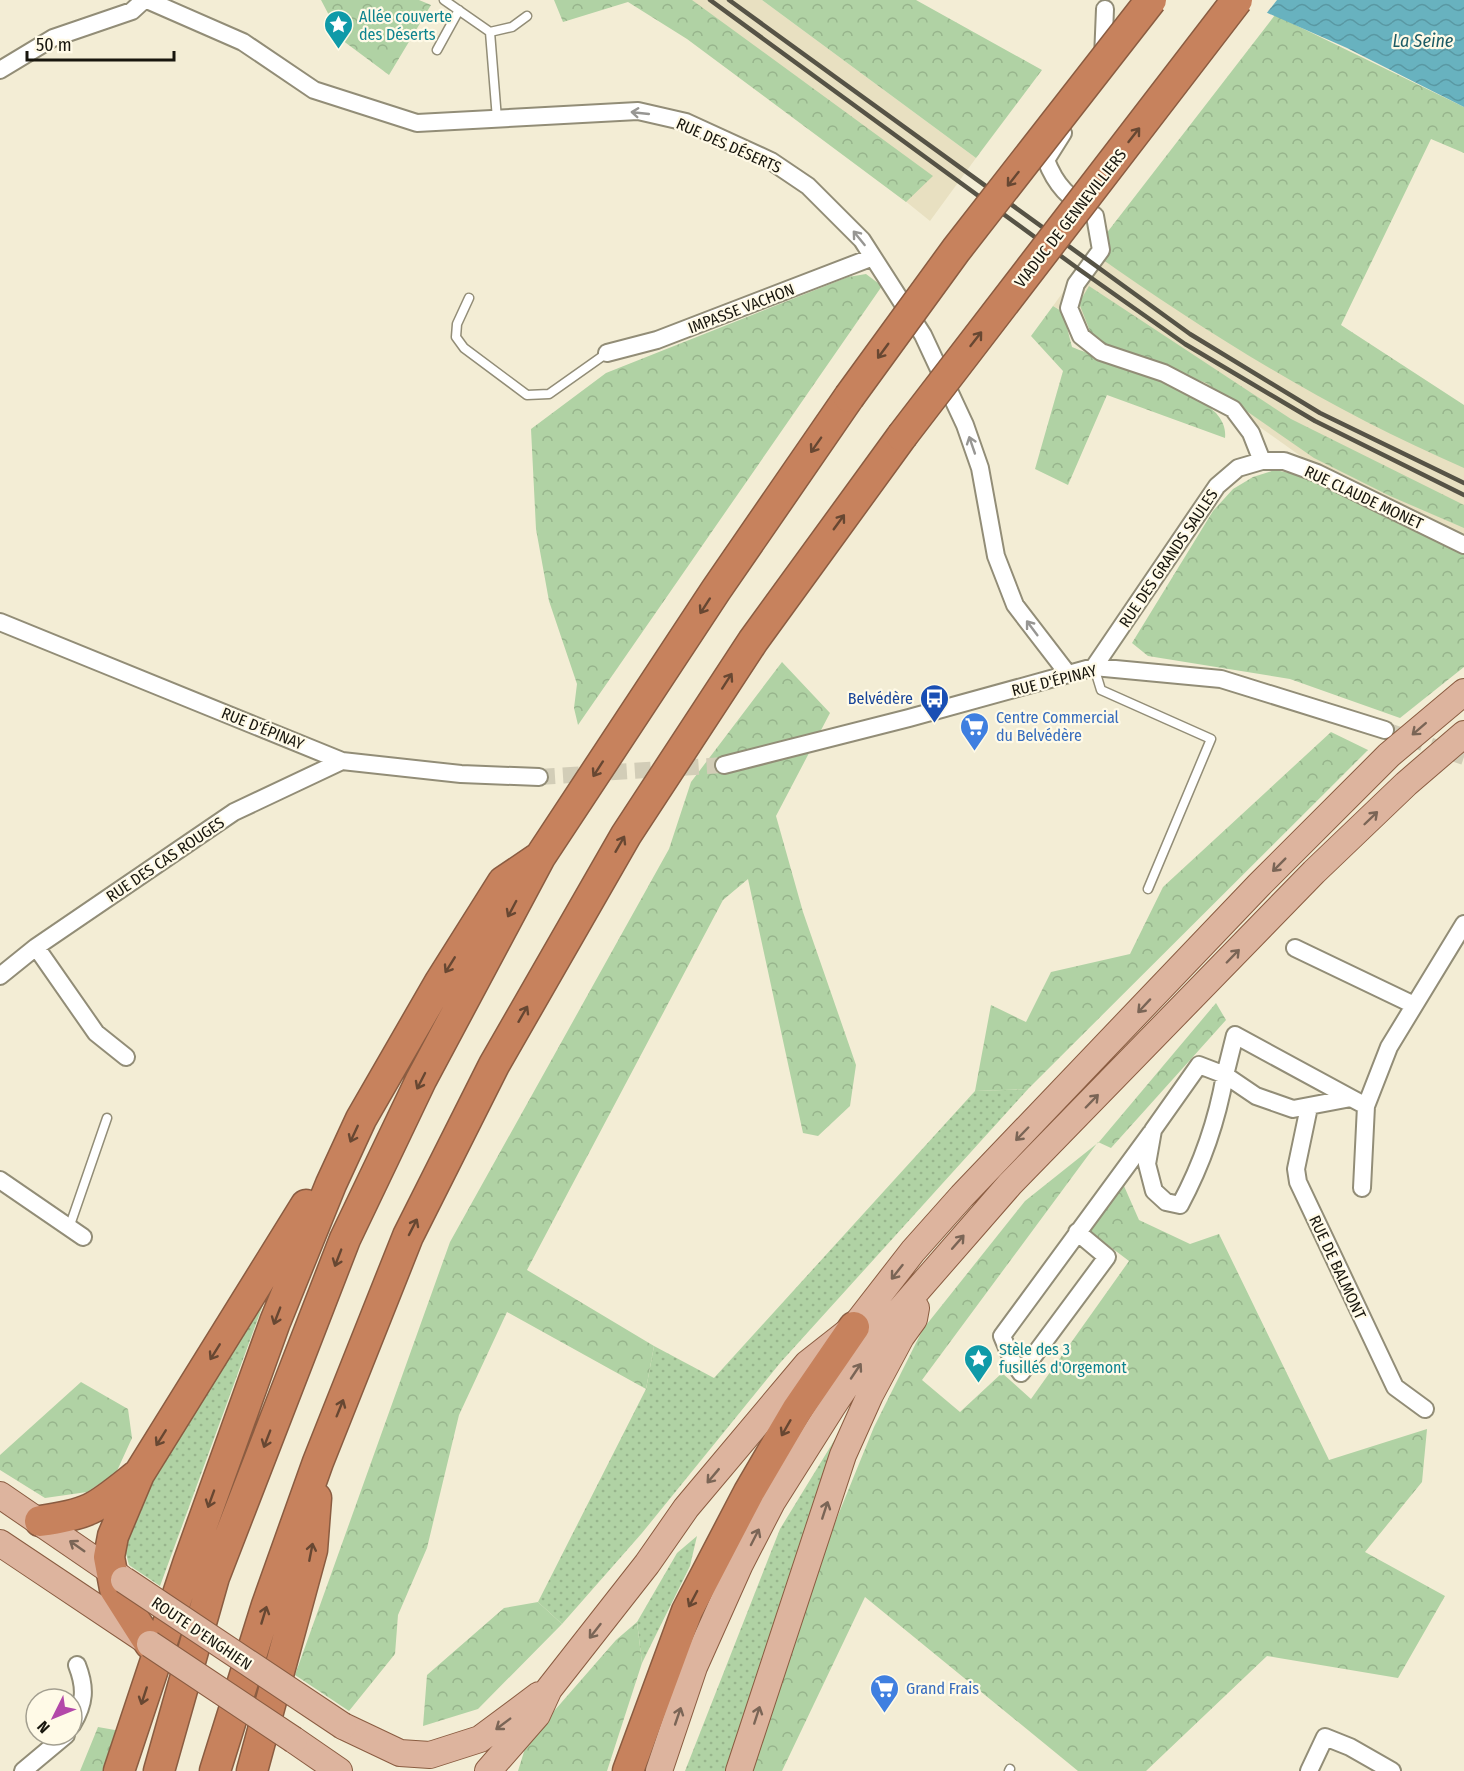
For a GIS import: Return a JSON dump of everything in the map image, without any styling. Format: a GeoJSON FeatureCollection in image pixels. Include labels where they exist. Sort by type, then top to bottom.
{"type":"FeatureCollection","features":[{"type":"Feature","properties":{"kind":"highway"},"geometry":{"type":"LineString","coordinates":[[159,1771],[214,1576],[345,1239],[422,1080],[540,857],[716,590],[849,397],[956,250],[1151,0]]}},
{"type":"Feature","properties":{"kind":"highway","name":"VIADUC DE GENNEVILLIERS"},"geometry":{"type":"LineString","coordinates":[[215,1771],[267,1605],[318,1462],[408,1236],[500,1054],[626,835],[753,641],[902,436],[1237,0]]}},
{"type":"Feature","properties":{"kind":"highway"},"geometry":{"type":"LineString","coordinates":[[119,1771],[189,1560],[275,1322],[331,1184],[361,1119],[440,982],[503,882],[540,857]]}},
{"type":"Feature","properties":{"kind":"highway"},"geometry":{"type":"LineString","coordinates":[[150,1644],[117,1592],[108,1557],[113,1536],[139,1474],[310,1199],[331,1184]]}},
{"type":"Feature","properties":{"kind":"highway"},"geometry":{"type":"LineString","coordinates":[[627,1771],[687,1611],[749,1492],[791,1420],[854,1327]]}},
{"type":"Feature","properties":{"kind":"highway"},"geometry":{"type":"LineString","coordinates":[[252,1771],[312,1550],[318,1462]]}},
{"type":"Feature","properties":{"kind":"highway"},"geometry":{"type":"LineString","coordinates":[[40,1521],[81,1515],[100,1506],[139,1474]]}},
{"type":"Feature","properties":{"kind":"main road"},"geometry":{"type":"LineString","coordinates":[[488,1771],[537,1715],[549,1689],[647,1564],[686,1508],[807,1364],[854,1327],[913,1251],[962,1196],[1213,933],[1389,755],[1464,692]]}},
{"type":"Feature","properties":{"kind":"main road"},"geometry":{"type":"LineString","coordinates":[[659,1771],[694,1667],[740,1564],[772,1502],[881,1334],[1010,1184],[1314,872],[1406,784],[1464,734]]}},
{"type":"Feature","properties":{"kind":"main road"},"geometry":{"type":"LineString","coordinates":[[739,1771],[843,1455],[870,1395],[901,1337],[914,1319],[920,1287]]}},
{"type":"Feature","properties":{"kind":"main road","name":"ROUTE D'ENGHIEN"},"geometry":{"type":"LineString","coordinates":[[0,1495],[40,1521],[117,1592]]}},
{"type":"Feature","properties":{"kind":"main road","name":"ROUTE D'ENGHIEN"},"geometry":{"type":"LineString","coordinates":[[0,1543],[117,1592],[343,1726],[361,1746],[404,1771]]}},
{"type":"Feature","properties":{"kind":"main road"},"geometry":{"type":"LineString","coordinates":[[150,1644],[334,1767]]}},
{"type":"Feature","properties":{"kind":"main road"},"geometry":{"type":"LineString","coordinates":[[343,1726],[400,1753],[430,1755],[480,1739],[549,1689]]}},
{"type":"Feature","properties":{"kind":"street"},"geometry":{"type":"LineString","coordinates":[[0,70],[53,38],[132,11],[146,0]]}},
{"type":"Feature","properties":{"kind":"street","name":"RUE DES DÉSERTS"},"geometry":{"type":"LineString","coordinates":[[146,0],[243,42],[314,90],[417,123],[638,111],[686,122],[771,161],[808,186],[839,215],[873,257],[923,335],[965,425],[980,468],[996,556],[1015,605],[1068,674]]}},
{"type":"Feature","properties":{"kind":"street"},"geometry":{"type":"LineString","coordinates":[[1105,9],[1103,58],[1080,106],[1046,160],[1053,178],[1063,192],[1095,216],[1101,250],[1076,284],[1069,308],[1082,336],[1101,352],[1164,374],[1233,410],[1251,433],[1262,461]]}},
{"type":"Feature","properties":{"kind":"street","name":"IMPASSE VACHON"},"geometry":{"type":"LineString","coordinates":[[607,353],[657,340],[873,257]]}},
{"type":"Feature","properties":{"kind":"street","name":"RUE CLAUDE MONET"},"geometry":{"type":"LineString","coordinates":[[1262,461],[1284,461],[1317,472],[1464,545]]}},
{"type":"Feature","properties":{"kind":"street","name":"RUE DES GRANDS SAULES"},"geometry":{"type":"LineString","coordinates":[[1094,667],[1217,486],[1238,468],[1262,461]]}},
{"type":"Feature","properties":{"kind":"street","name":"RUE D'ÉPINAY"},"geometry":{"type":"LineString","coordinates":[[0,622],[342,761],[461,774],[539,777]]}},
{"type":"Feature","properties":{"kind":"street","name":"RUE D'ÉPINAY"},"geometry":{"type":"LineString","coordinates":[[724,765],[899,721],[1094,667],[1221,679],[1385,730]]}},
{"type":"Feature","properties":{"kind":"street","name":"RUE DES CAS ROUGES"},"geometry":{"type":"LineString","coordinates":[[0,976],[36,947],[234,812],[342,761]]}},
{"type":"Feature","properties":{"kind":"street"},"geometry":{"type":"LineString","coordinates":[[1362,1188],[1358,1102],[1464,924]]}},
{"type":"Feature","properties":{"kind":"street"},"geometry":{"type":"LineString","coordinates":[[36,947],[96,1033],[126,1057]]}},
{"type":"Feature","properties":{"kind":"street"},"geometry":{"type":"LineString","coordinates":[[1295,948],[1414,1005]]}},
{"type":"Feature","properties":{"kind":"street"},"geometry":{"type":"LineString","coordinates":[[1154,1130],[1147,1164],[1154,1191],[1166,1203],[1180,1205],[1197,1173],[1219,1108],[1235,1035],[1358,1102]]}},
{"type":"Feature","properties":{"kind":"street"},"geometry":{"type":"LineString","coordinates":[[1077,1232],[1107,1257],[1021,1373],[1013,1362],[1002,1336],[1077,1232],[1154,1130],[1199,1065],[1225,1075],[1256,1096],[1293,1109],[1358,1102]]}},
{"type":"Feature","properties":{"kind":"street","name":"RUE DE BALMONT"},"geometry":{"type":"LineString","coordinates":[[1309,1107],[1296,1169],[1298,1182],[1395,1387],[1425,1409]]}},
{"type":"Feature","properties":{"kind":"street"},"geometry":{"type":"LineString","coordinates":[[0,1180],[76,1232]]}},
{"type":"Feature","properties":{"kind":"street"},"geometry":{"type":"LineString","coordinates":[[77,1665],[83,1687]]}},
{"type":"Feature","properties":{"kind":"street"},"geometry":{"type":"LineString","coordinates":[[1309,1771],[1325,1737],[1350,1747],[1392,1771]]}},
{"type":"Feature","properties":{"kind":"street"},"geometry":{"type":"LineString","coordinates":[[23,1771],[52,1747]]}},
{"type":"Feature","properties":{"kind":"lane"},"geometry":{"type":"LineString","coordinates":[[444,0],[490,32],[512,27],[527,16]]}},
{"type":"Feature","properties":{"kind":"lane"},"geometry":{"type":"LineString","coordinates":[[437,50],[459,10]]}},
{"type":"Feature","properties":{"kind":"lane"},"geometry":{"type":"LineString","coordinates":[[490,32],[497,119]]}},
{"type":"Feature","properties":{"kind":"lane"},"geometry":{"type":"LineString","coordinates":[[470,298],[457,324],[456,337],[464,348],[527,395],[549,394],[607,353]]}},
{"type":"Feature","properties":{"kind":"lane"},"geometry":{"type":"LineString","coordinates":[[1094,667],[1101,690],[1211,739],[1148,889]]}},
{"type":"Feature","properties":{"kind":"lane"},"geometry":{"type":"LineString","coordinates":[[76,1232],[107,1118]]}},
{"type":"Feature","properties":{"kind":"shaded area"},"geometry":{"type":"Polygon","coordinates":[[[638,0],[762,0],[976,158],[930,221],[836,145],[638,0]]]}},
{"type":"Feature","properties":{"kind":"shaded area"},"geometry":{"type":"Polygon","coordinates":[[[1092,252],[1464,431],[1464,538],[1337,482],[1195,381],[1053,306],[1092,252]]]}},
{"type":"Feature","properties":{"kind":"green space"},"geometry":{"type":"Polygon","coordinates":[[[321,0],[419,0],[431,5],[389,75],[342,40],[321,0]]]}},
{"type":"Feature","properties":{"kind":"green space"},"geometry":{"type":"Polygon","coordinates":[[[554,0],[692,0],[933,176],[906,202],[687,39],[628,2],[563,22],[554,0]]]}},
{"type":"Feature","properties":{"kind":"green space"},"geometry":{"type":"Polygon","coordinates":[[[762,0],[916,0],[1042,70],[976,158],[762,0]]]}},
{"type":"Feature","properties":{"kind":"green space"},"geometry":{"type":"Polygon","coordinates":[[[1275,15],[1464,107],[1464,153],[1431,139],[1341,325],[1464,405],[1464,468],[1367,422],[1272,370],[1181,313],[1092,252],[1275,15]]]}},
{"type":"Feature","properties":{"kind":"green space"},"geometry":{"type":"Polygon","coordinates":[[[866,274],[882,286],[578,725],[574,708],[577,684],[549,601],[536,529],[531,429],[606,373],[848,277],[866,274]]]}},
{"type":"Feature","properties":{"kind":"green space"},"geometry":{"type":"Polygon","coordinates":[[[1089,286],[1291,419],[1464,505],[1464,528],[1390,496],[1314,458],[1206,383],[1111,348],[1091,334],[1079,303],[1089,286]]]}},
{"type":"Feature","properties":{"kind":"green space"},"geometry":{"type":"Polygon","coordinates":[[[1053,306],[1063,312],[1072,347],[1190,395],[1216,413],[1224,428],[1225,438],[1107,395],[1068,485],[1035,469],[1063,371],[1031,336],[1053,306]]]}},
{"type":"Feature","properties":{"kind":"green space"},"geometry":{"type":"Polygon","coordinates":[[[1275,470],[1304,476],[1464,552],[1464,667],[1400,718],[1290,679],[1148,656],[1132,643],[1213,511],[1233,489],[1253,477],[1275,470]]]}},
{"type":"Feature","properties":{"kind":"green space"},"geometry":{"type":"Polygon","coordinates":[[[782,662],[830,713],[776,816],[803,912],[856,1065],[850,1106],[818,1136],[803,1133],[748,879],[723,900],[527,1270],[654,1346],[646,1389],[507,1312],[459,1415],[427,1548],[398,1615],[395,1654],[349,1711],[295,1675],[450,1242],[669,849],[691,782],[782,662]]]}},
{"type":"Feature","properties":{"kind":"green space"},"geometry":{"type":"Polygon","coordinates":[[[1331,732],[1368,750],[1028,1089],[975,1091],[991,1005],[1026,1022],[1051,972],[1130,954],[1163,887],[1331,732]]]}},
{"type":"Feature","properties":{"kind":"green space"},"geometry":{"type":"Polygon","coordinates":[[[1216,1003],[1226,1020],[1111,1148],[1099,1142],[1216,1003]]]}},
{"type":"Feature","properties":{"kind":"green space"},"geometry":{"type":"Polygon","coordinates":[[[1028,1089],[780,1363],[642,1533],[562,1624],[538,1602],[646,1389],[654,1346],[714,1378],[975,1091],[1028,1089]]]}},
{"type":"Feature","properties":{"kind":"green space"},"geometry":{"type":"Polygon","coordinates":[[[1097,1144],[922,1380],[960,1412],[1002,1373],[1031,1399],[1129,1261],[1088,1230],[1124,1186],[1139,1220],[1190,1244],[1219,1234],[1329,1460],[1427,1429],[1422,1482],[1365,1552],[1445,1596],[1398,1678],[1267,1656],[1146,1771],[1078,1771],[865,1597],[782,1771],[751,1771],[819,1562],[874,1427],[923,1329],[1025,1201],[1097,1144]]]}},
{"type":"Feature","properties":{"kind":"green space"},"geometry":{"type":"Polygon","coordinates":[[[264,1302],[160,1586],[129,1565],[120,1531],[264,1302]]]}},
{"type":"Feature","properties":{"kind":"green space"},"geometry":{"type":"Polygon","coordinates":[[[81,1382],[128,1409],[132,1438],[116,1473],[87,1492],[45,1498],[0,1470],[0,1455],[81,1382]]]}},
{"type":"Feature","properties":{"kind":"green space"},"geometry":{"type":"Polygon","coordinates":[[[840,1431],[731,1771],[685,1771],[780,1529],[840,1431]]]}},
{"type":"Feature","properties":{"kind":"green space"},"geometry":{"type":"Polygon","coordinates":[[[697,1536],[690,1566],[642,1663],[637,1622],[677,1553],[697,1536]]]}},
{"type":"Feature","properties":{"kind":"green space"},"geometry":{"type":"Polygon","coordinates":[[[538,1602],[562,1624],[478,1709],[423,1726],[427,1675],[504,1608],[538,1602]]]}},
{"type":"Feature","properties":{"kind":"green space"},"geometry":{"type":"Polygon","coordinates":[[[637,1622],[642,1663],[607,1771],[518,1771],[527,1742],[616,1640],[637,1622]]]}},
{"type":"Feature","properties":{"kind":"green space"},"geometry":{"type":"Polygon","coordinates":[[[98,1727],[143,1735],[133,1771],[80,1771],[98,1727]]]}},
{"type":"Feature","properties":{"kind":"water","name":"La Seine"},"geometry":{"type":"Polygon","coordinates":[[[1238,0],[1464,0],[1464,107],[1347,48],[1238,0]]]}},
{"type":"Feature","properties":{"kind":"pier"},"geometry":{"type":"Polygon","coordinates":[[[1235,0],[1277,0],[1266,14],[1235,0]]]}},
{"type":"Feature","properties":{"kind":"tunnel"},"geometry":{"type":"LineString","coordinates":[[1385,730],[1464,757]]}},
{"type":"Feature","properties":{"kind":"tunnel"},"geometry":{"type":"LineString","coordinates":[[539,777],[724,765]]}},
{"type":"Feature","properties":{"kind":"railway"},"geometry":{"type":"LineString","coordinates":[[710,0],[1185,344],[1315,421],[1464,495]]}},
{"type":"Feature","properties":{"kind":"railway"},"geometry":{"type":"LineString","coordinates":[[729,0],[1190,334],[1320,413],[1464,483]]}},
{"type":"Feature","properties":{"kind":"place","name":"Allée couverte des Déserts"},"geometry":{"type":"Point","coordinates":[338,50]}},
{"type":"Feature","properties":{"kind":"place","name":"Belvédère"},"geometry":{"type":"Point","coordinates":[934,724]}},
{"type":"Feature","properties":{"kind":"place","name":"Centre Commercial du Belvédère"},"geometry":{"type":"Point","coordinates":[975,752]}},
{"type":"Feature","properties":{"kind":"place","name":"Stèle des 3 fusillés d'Orgemont"},"geometry":{"type":"Point","coordinates":[978,1384]}},
{"type":"Feature","properties":{"kind":"place","name":"Grand Frais"},"geometry":{"type":"Point","coordinates":[885,1714]}}]}
